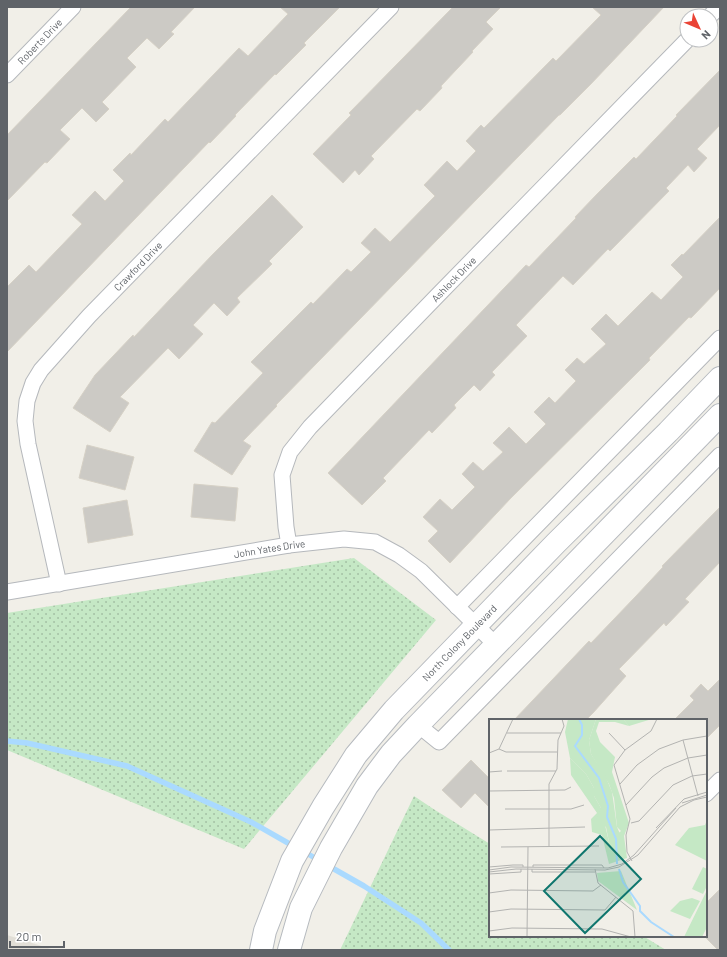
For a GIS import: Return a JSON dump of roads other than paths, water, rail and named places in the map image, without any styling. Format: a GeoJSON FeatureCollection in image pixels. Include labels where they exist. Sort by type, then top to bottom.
{"type":"FeatureCollection","features":[{"type":"Feature","properties":{"kind":"main road","name":"North Colony Boulevard"},"geometry":{"type":"LineString","coordinates":[[261,950],[265,931],[292,861],[323,807],[356,755],[394,710],[475,626],[720,378]]}},
{"type":"Feature","properties":{"kind":"main road"},"geometry":{"type":"LineString","coordinates":[[288,950],[301,908],[332,848],[367,786],[391,754],[720,415]]}},
{"type":"Feature","properties":{"kind":"street","name":"Roberts Drive"},"geometry":{"type":"LineString","coordinates":[[7,75],[73,7]]}},
{"type":"Feature","properties":{"kind":"street","name":"Crawford Drive"},"geometry":{"type":"LineString","coordinates":[[59,584],[28,444],[25,421],[27,401],[33,383],[41,370],[89,316],[391,7]]}},
{"type":"Feature","properties":{"kind":"street","name":"Ashlock Drive"},"geometry":{"type":"LineString","coordinates":[[289,545],[282,475],[290,452],[310,427],[679,48]]}},
{"type":"Feature","properties":{"kind":"street"},"geometry":{"type":"LineString","coordinates":[[457,607],[720,338]]}},
{"type":"Feature","properties":{"kind":"street"},"geometry":{"type":"LineString","coordinates":[[418,725],[439,742],[720,455]]}},
{"type":"Feature","properties":{"kind":"street","name":"John Yates Drive"},"geometry":{"type":"LineString","coordinates":[[7,592],[289,545],[344,539],[375,542],[399,555],[421,571],[475,626],[496,645]]}},
{"type":"Feature","properties":{"kind":"street"},"geometry":{"type":"LineString","coordinates":[[707,793],[720,780]]}},
{"type":"Feature","properties":{"kind":"waterway"},"geometry":{"type":"LineString","coordinates":[[7,741],[27,743],[127,766],[251,822],[295,847]]}},
{"type":"Feature","properties":{"kind":"waterway"},"geometry":{"type":"LineString","coordinates":[[303,851],[320,861]]}},
{"type":"Feature","properties":{"kind":"waterway"},"geometry":{"type":"LineString","coordinates":[[327,865],[364,886],[421,923],[449,950]]}}]}
